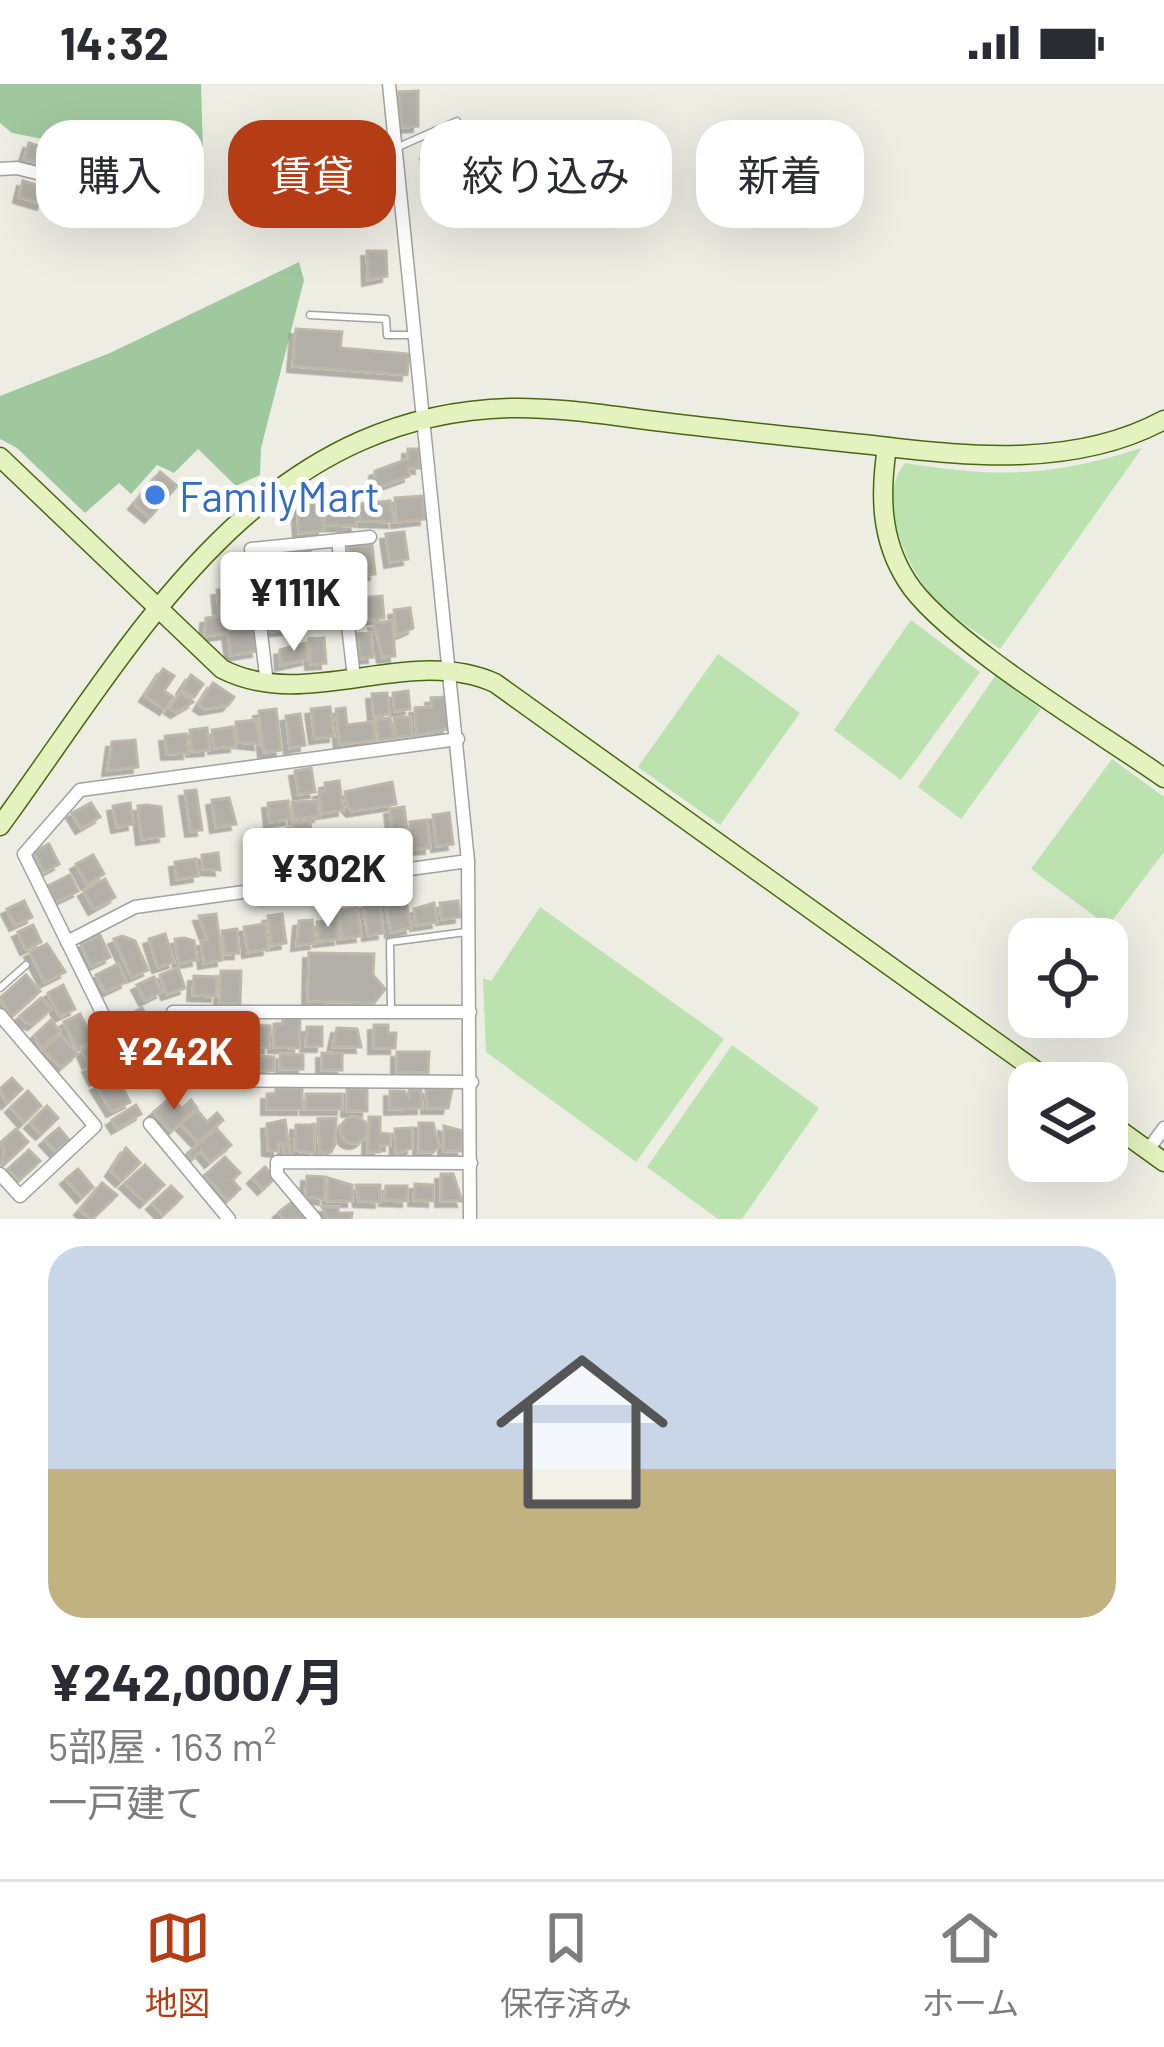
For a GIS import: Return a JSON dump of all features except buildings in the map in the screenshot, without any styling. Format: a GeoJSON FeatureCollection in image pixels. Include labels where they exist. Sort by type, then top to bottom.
{"type":"FeatureCollection","features":[{"type":"Feature","properties":{"kind":"street"},"geometry":{"type":"LineString","coordinates":[[389,84],[393,120]]}},
{"type":"Feature","properties":{"kind":"street"},"geometry":{"type":"LineString","coordinates":[[396,148],[468,861],[470,1219]]}},
{"type":"Feature","properties":{"kind":"street"},"geometry":{"type":"LineString","coordinates":[[0,169],[36,173]]}},
{"type":"Feature","properties":{"kind":"street"},"geometry":{"type":"LineString","coordinates":[[0,826],[158,610],[214,542],[267,493],[327,455],[420,419],[508,408],[555,409],[887,447],[1028,455],[1128,436],[1164,421]]}},
{"type":"Feature","properties":{"kind":"street"},"geometry":{"type":"LineString","coordinates":[[887,447],[881,485],[887,536],[922,602],[1164,778]]}},
{"type":"Feature","properties":{"kind":"street"},"geometry":{"type":"LineString","coordinates":[[0,457],[222,669],[267,685],[450,668],[512,694],[1024,1062]]}},
{"type":"Feature","properties":{"kind":"street"},"geometry":{"type":"LineString","coordinates":[[267,685],[251,549],[370,537]]}},
{"type":"Feature","properties":{"kind":"street"},"geometry":{"type":"LineString","coordinates":[[338,540],[354,677]]}},
{"type":"Feature","properties":{"kind":"street"},"geometry":{"type":"LineString","coordinates":[[119,1047],[24,854],[80,790],[458,739]]}},
{"type":"Feature","properties":{"kind":"street"},"geometry":{"type":"LineString","coordinates":[[67,941],[135,907],[468,861]]}},
{"type":"Feature","properties":{"kind":"street"},"geometry":{"type":"LineString","coordinates":[[173,1012],[470,1012]]}},
{"type":"Feature","properties":{"kind":"street"},"geometry":{"type":"LineString","coordinates":[[0,1015],[95,1126],[20,1196],[0,1174]]}},
{"type":"Feature","properties":{"kind":"street"},"geometry":{"type":"LineString","coordinates":[[201,1080],[472,1082]]}},
{"type":"Feature","properties":{"kind":"street"},"geometry":{"type":"LineString","coordinates":[[149,1124],[229,1219]]}},
{"type":"Feature","properties":{"kind":"street"},"geometry":{"type":"LineString","coordinates":[[1128,1136],[1156,1156],[1164,1128]]}},
{"type":"Feature","properties":{"kind":"street"},"geometry":{"type":"LineString","coordinates":[[315,1219],[277,1174],[277,1162],[472,1163]]}},
{"type":"Feature","properties":{"kind":"lane"},"geometry":{"type":"LineString","coordinates":[[396,148],[420,138]]}},
{"type":"Feature","properties":{"kind":"lane"},"geometry":{"type":"LineString","coordinates":[[310,315],[386,319],[387,335],[413,334]]}},
{"type":"Feature","properties":{"kind":"lane"},"geometry":{"type":"LineString","coordinates":[[391,1012],[390,942],[469,932]]}},
{"type":"Feature","properties":{"kind":"lane"},"geometry":{"type":"LineString","coordinates":[[0,988],[26,965]]}},
{"type":"Feature","properties":{"kind":"green space"},"geometry":{"type":"Polygon","coordinates":[[[0,84],[201,84],[202,120],[36,120],[36,138],[12,133],[0,123],[0,84]]]}},
{"type":"Feature","properties":{"kind":"green space"},"geometry":{"type":"Polygon","coordinates":[[[299,262],[304,280],[261,448],[260,475],[236,486],[198,449],[174,473],[157,465],[131,494],[119,483],[85,513],[17,448],[0,439],[0,396],[110,353],[299,262]]]}},
{"type":"Feature","properties":{"kind":"green space"},"geometry":{"type":"Polygon","coordinates":[[[1142,448],[1000,649],[938,603],[916,574],[894,516],[896,478],[905,463],[1024,472],[1079,465],[1142,448]]]}},
{"type":"Feature","properties":{"kind":"green space"},"geometry":{"type":"Polygon","coordinates":[[[911,620],[980,672],[901,780],[834,730],[911,620]]]}},
{"type":"Feature","properties":{"kind":"green space"},"geometry":{"type":"Polygon","coordinates":[[[718,654],[800,713],[720,825],[638,767],[718,654]]]}},
{"type":"Feature","properties":{"kind":"green space"},"geometry":{"type":"Polygon","coordinates":[[[996,675],[1041,709],[961,819],[918,787],[996,675]]]}},
{"type":"Feature","properties":{"kind":"green space"},"geometry":{"type":"Polygon","coordinates":[[[1112,759],[1164,797],[1164,852],[1114,918],[1097,918],[1031,869],[1112,759]]]}},
{"type":"Feature","properties":{"kind":"green space"},"geometry":{"type":"Polygon","coordinates":[[[540,907],[724,1039],[636,1162],[486,1052],[483,978],[491,981],[540,907]]]}},
{"type":"Feature","properties":{"kind":"green space"},"geometry":{"type":"Polygon","coordinates":[[[732,1045],[819,1108],[742,1219],[718,1219],[647,1167],[732,1045]]]}},
{"type":"Feature","properties":{"kind":"place","name":"FamilyMart"},"geometry":{"type":"Point","coordinates":[155,495]}}]}
